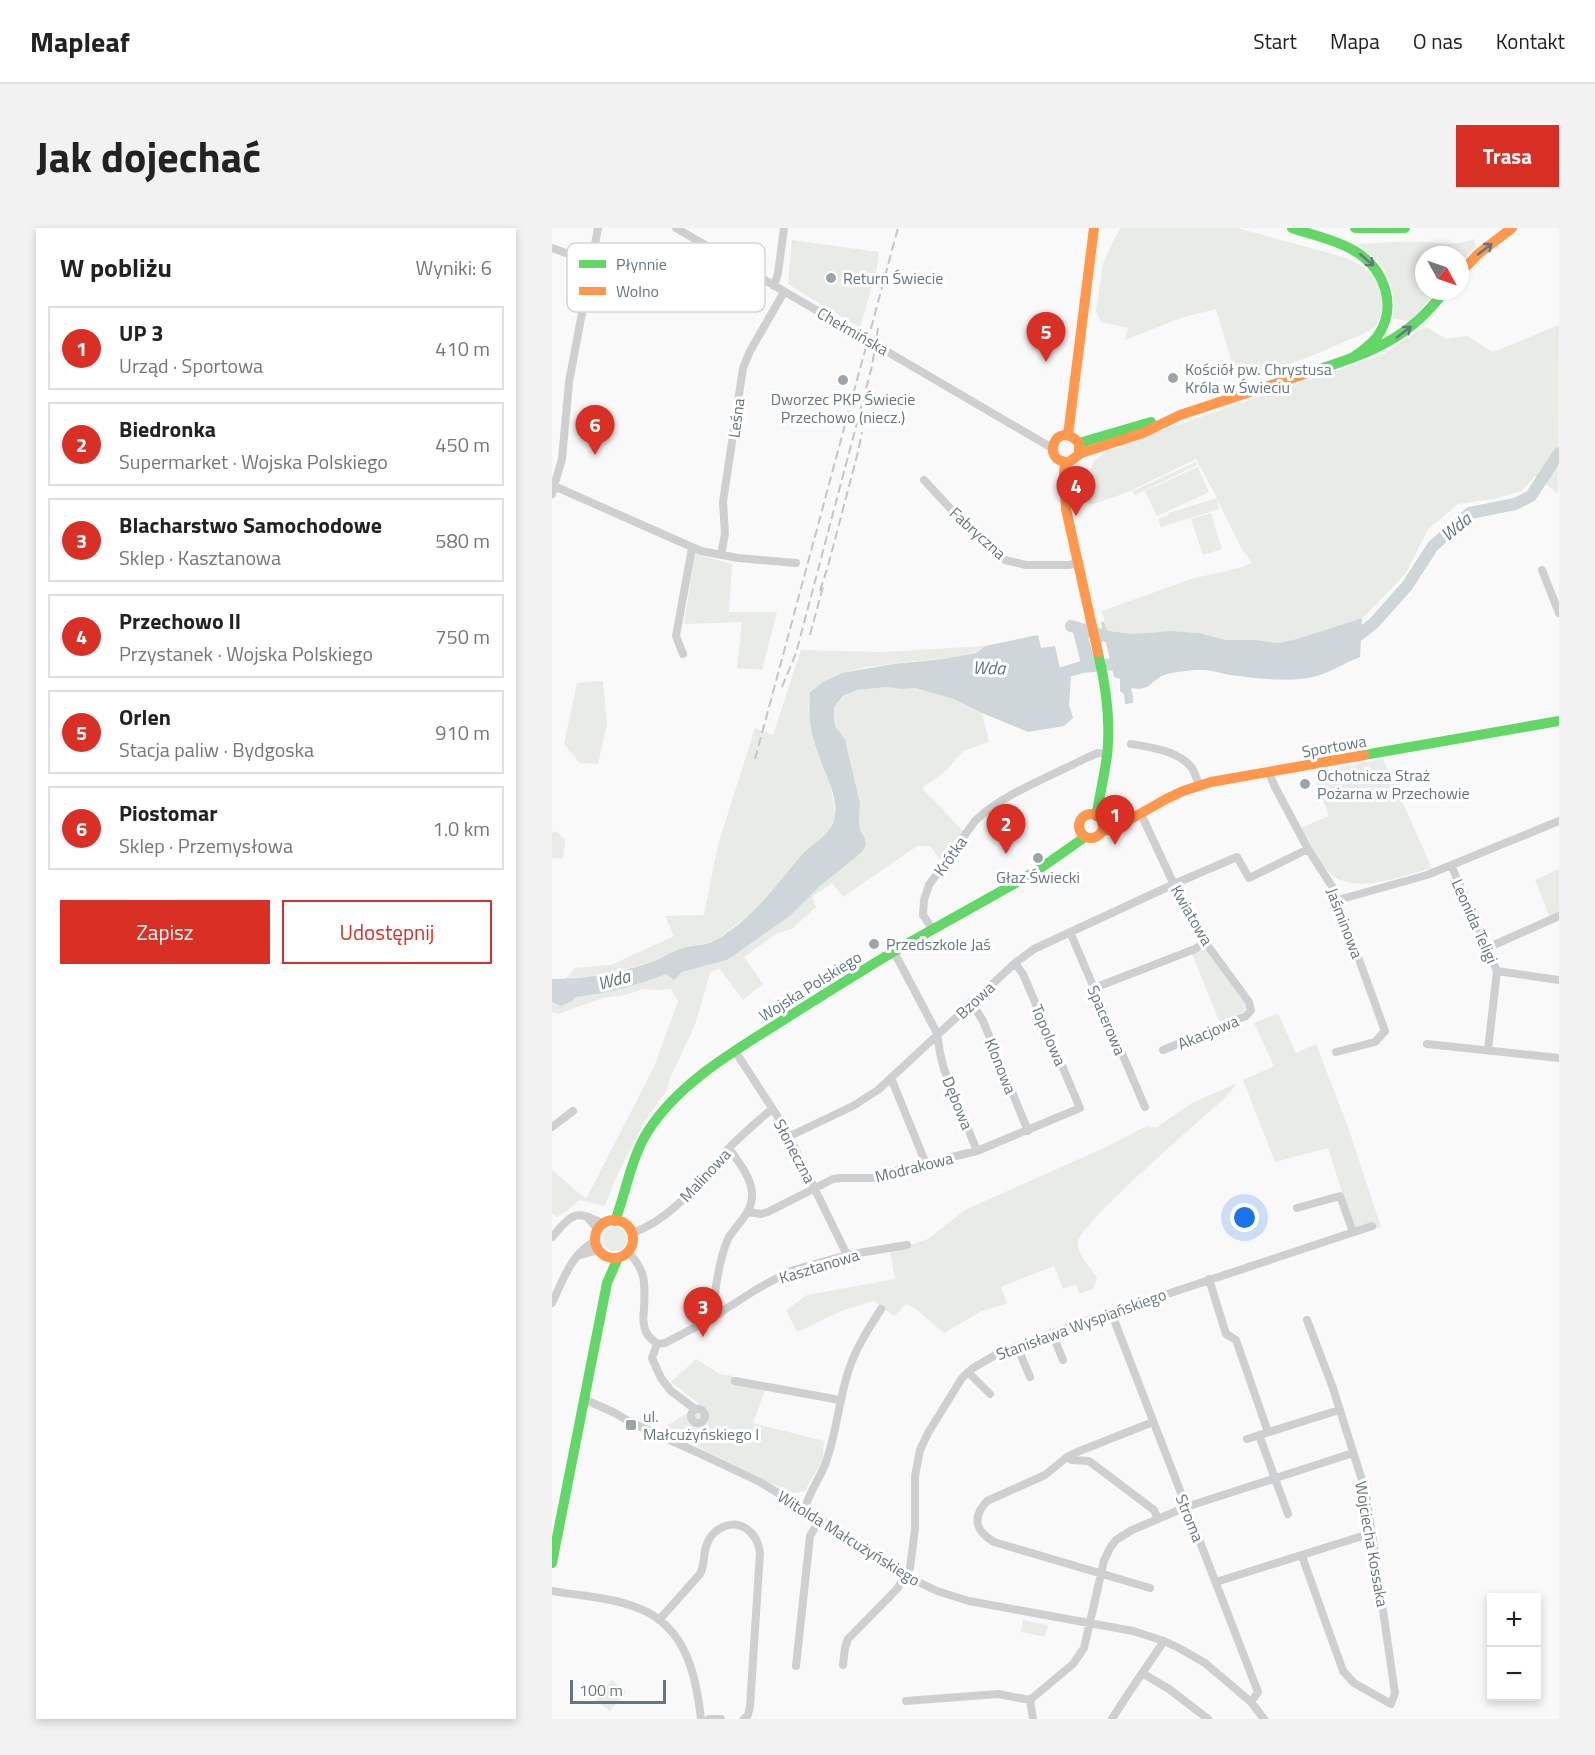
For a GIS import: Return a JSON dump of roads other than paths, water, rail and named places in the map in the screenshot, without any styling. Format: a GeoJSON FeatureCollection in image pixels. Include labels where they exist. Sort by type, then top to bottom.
{"type":"FeatureCollection","features":[{"type":"Feature","properties":{"kind":"street"},"geometry":{"type":"LineString","coordinates":[[595,243],[598,228]]}},
{"type":"Feature","properties":{"kind":"street","name":"Chełmińska"},"geometry":{"type":"LineString","coordinates":[[676,228],[701,243]]}},
{"type":"Feature","properties":{"kind":"street"},"geometry":{"type":"LineString","coordinates":[[774,286],[784,228]]}},
{"type":"Feature","properties":{"kind":"street"},"geometry":{"type":"LineString","coordinates":[[1068,435],[1094,228]]}},
{"type":"Feature","properties":{"kind":"street"},"geometry":{"type":"LineString","coordinates":[[1292,228],[1343,245],[1361,254],[1370,261],[1381,276],[1388,297],[1386,318],[1375,338],[1352,358]]}},
{"type":"Feature","properties":{"kind":"street"},"geometry":{"type":"LineString","coordinates":[[1355,228],[1405,228]]}},
{"type":"Feature","properties":{"kind":"street"},"geometry":{"type":"LineString","coordinates":[[1469,264],[1512,228]]}},
{"type":"Feature","properties":{"kind":"street"},"geometry":{"type":"LineString","coordinates":[[552,248],[567,253]]}},
{"type":"Feature","properties":{"kind":"street","name":"Chełmińska"},"geometry":{"type":"LineString","coordinates":[[765,281],[980,406],[1030,434],[1054,444]]}},
{"type":"Feature","properties":{"kind":"street","name":"Leśna"},"geometry":{"type":"LineString","coordinates":[[721,555],[725,534],[723,502],[743,368],[750,351],[784,292]]}},
{"type":"Feature","properties":{"kind":"street"},"geometry":{"type":"LineString","coordinates":[[1079,448],[1072,436],[1059,437],[1054,444],[1054,456],[1065,463],[1074,460],[1079,448],[1126,430],[1180,415],[1379,348],[1401,334],[1425,314],[1437,300]]}},
{"type":"Feature","properties":{"kind":"street"},"geometry":{"type":"LineString","coordinates":[[582,312],[569,382],[562,459],[553,489],[692,548],[738,558],[796,563]]}},
{"type":"Feature","properties":{"kind":"street"},"geometry":{"type":"LineString","coordinates":[[1065,463],[1066,509],[1106,690],[1108,714],[1107,754],[1100,788],[1095,837],[1083,834]]}},
{"type":"Feature","properties":{"kind":"street","name":"Fabryczna"},"geometry":{"type":"LineString","coordinates":[[924,480],[962,521],[1005,560],[1026,565],[1078,563]]}},
{"type":"Feature","properties":{"kind":"street"},"geometry":{"type":"LineString","coordinates":[[683,654],[676,636],[692,548]]}},
{"type":"Feature","properties":{"kind":"street"},"geometry":{"type":"LineString","coordinates":[[1542,570],[1559,613]]}},
{"type":"Feature","properties":{"kind":"street","name":"Sportowa"},"geometry":{"type":"LineString","coordinates":[[1097,821],[1122,824],[1166,799],[1199,785],[1559,721]]}},
{"type":"Feature","properties":{"kind":"street"},"geometry":{"type":"LineString","coordinates":[[1131,744],[1160,750],[1184,760],[1193,769],[1199,785]]}},
{"type":"Feature","properties":{"kind":"street","name":"Krótka"},"geometry":{"type":"LineString","coordinates":[[933,930],[923,915],[927,889],[975,821],[997,803],[1084,759],[1098,753],[1107,754]]}},
{"type":"Feature","properties":{"kind":"street","name":"Jaśminowa"},"geometry":{"type":"LineString","coordinates":[[1269,772],[1308,849],[1333,888],[1385,1031],[1375,1042],[1336,1052]]}},
{"type":"Feature","properties":{"kind":"street","name":"Kwiatowa"},"geometry":{"type":"LineString","coordinates":[[1141,814],[1184,906],[1205,942],[1249,1002],[1251,1010]]}},
{"type":"Feature","properties":{"kind":"street","name":"Wojska Polskiego"},"geometry":{"type":"LineString","coordinates":[[552,1563],[607,1283],[606,1235],[623,1200],[640,1148],[657,1119],[680,1092],[735,1051],[894,952],[1038,870],[1083,834],[1081,821],[1097,821]]}},
{"type":"Feature","properties":{"kind":"street"},"geometry":{"type":"LineString","coordinates":[[1338,900],[1427,875],[1559,821]]}},
{"type":"Feature","properties":{"kind":"street","name":"Bzowa"},"geometry":{"type":"LineString","coordinates":[[790,1136],[853,1106],[878,1090],[971,1002],[1034,949],[1237,857],[1249,879],[1308,849]]}},
{"type":"Feature","properties":{"kind":"street","name":"Leonida Teligi"},"geometry":{"type":"LineString","coordinates":[[1451,865],[1497,971],[1488,1050]]}},
{"type":"Feature","properties":{"kind":"street"},"geometry":{"type":"LineString","coordinates":[[1487,948],[1559,916]]}},
{"type":"Feature","properties":{"kind":"street","name":"Spacerowa"},"geometry":{"type":"LineString","coordinates":[[1070,932],[1145,1107]]}},
{"type":"Feature","properties":{"kind":"street"},"geometry":{"type":"LineString","coordinates":[[1094,988],[1195,949],[1205,942]]}},
{"type":"Feature","properties":{"kind":"street"},"geometry":{"type":"LineString","coordinates":[[894,952],[937,1033]]}},
{"type":"Feature","properties":{"kind":"street","name":"Topolowa"},"geometry":{"type":"LineString","coordinates":[[1015,963],[1023,974],[1080,1108]]}},
{"type":"Feature","properties":{"kind":"street"},"geometry":{"type":"LineString","coordinates":[[1497,971],[1559,980]]}},
{"type":"Feature","properties":{"kind":"street","name":"Klonowa"},"geometry":{"type":"LineString","coordinates":[[971,1002],[983,1021],[1028,1131]]}},
{"type":"Feature","properties":{"kind":"street","name":"Akacjowa"},"geometry":{"type":"LineString","coordinates":[[1163,1050],[1246,1016],[1251,1010]]}},
{"type":"Feature","properties":{"kind":"street","name":"Dębowa"},"geometry":{"type":"LineString","coordinates":[[937,1033],[939,1053],[977,1152]]}},
{"type":"Feature","properties":{"kind":"street"},"geometry":{"type":"LineString","coordinates":[[1427,1044],[1559,1058]]}},
{"type":"Feature","properties":{"kind":"street"},"geometry":{"type":"LineString","coordinates":[[922,1048],[932,1049],[939,1053]]}},
{"type":"Feature","properties":{"kind":"street","name":"Słoneczna"},"geometry":{"type":"LineString","coordinates":[[735,1051],[790,1136],[847,1255]]}},
{"type":"Feature","properties":{"kind":"street"},"geometry":{"type":"LineString","coordinates":[[891,1078],[926,1164]]}},
{"type":"Feature","properties":{"kind":"street","name":"Modrakowa"},"geometry":{"type":"LineString","coordinates":[[748,1212],[761,1214],[768,1212],[832,1179],[882,1178],[898,1170],[977,1152],[1080,1108]]}},
{"type":"Feature","properties":{"kind":"street","name":"Malinowa"},"geometry":{"type":"LineString","coordinates":[[632,1233],[651,1225],[677,1205],[729,1148],[772,1109]]}},
{"type":"Feature","properties":{"kind":"street"},"geometry":{"type":"LineString","coordinates":[[552,1126],[573,1111]]}},
{"type":"Feature","properties":{"kind":"street"},"geometry":{"type":"LineString","coordinates":[[719,1314],[715,1297],[724,1250],[733,1232],[748,1212],[752,1201],[748,1177],[729,1148]]}},
{"type":"Feature","properties":{"kind":"street"},"geometry":{"type":"LineString","coordinates":[[1297,1208],[1340,1196],[1353,1232]]}},
{"type":"Feature","properties":{"kind":"street"},"geometry":{"type":"LineString","coordinates":[[554,1231],[578,1214],[585,1214],[623,1255],[637,1262],[644,1274],[643,1321],[645,1332],[657,1344],[652,1358],[661,1378],[671,1391],[695,1409]]}},
{"type":"Feature","properties":{"kind":"street","name":"Stanisława Wyspiańskiego"},"geometry":{"type":"LineString","coordinates":[[906,1576],[910,1568],[913,1548],[915,1476],[920,1450],[928,1433],[968,1372],[987,1358],[1052,1333],[1372,1226]]}},
{"type":"Feature","properties":{"kind":"street"},"geometry":{"type":"LineString","coordinates":[[552,1303],[576,1256],[585,1246],[606,1235],[632,1233]]}},
{"type":"Feature","properties":{"kind":"street","name":"Wojska Polskiego"},"geometry":{"type":"LineString","coordinates":[[607,1283],[623,1255],[632,1246],[632,1233]]}},
{"type":"Feature","properties":{"kind":"street","name":"Kasztanowa"},"geometry":{"type":"LineString","coordinates":[[657,1344],[665,1343],[719,1314],[790,1271],[847,1255],[907,1245]]}},
{"type":"Feature","properties":{"kind":"street"},"geometry":{"type":"LineString","coordinates":[[1209,1280],[1226,1334],[1236,1340],[1268,1432]]}},
{"type":"Feature","properties":{"kind":"street"},"geometry":{"type":"LineString","coordinates":[[806,1509],[827,1462],[849,1369],[881,1309]]}},
{"type":"Feature","properties":{"kind":"street","name":"Stroma"},"geometry":{"type":"LineString","coordinates":[[1111,1312],[1258,1692],[1251,1702]]}},
{"type":"Feature","properties":{"kind":"street","name":"Wojciecha Kossaka"},"geometry":{"type":"LineString","coordinates":[[1302,1556],[1343,1671],[1354,1683],[1391,1704],[1395,1693],[1366,1493],[1307,1320]]}},
{"type":"Feature","properties":{"kind":"street"},"geometry":{"type":"LineString","coordinates":[[1052,1333],[1063,1360]]}},
{"type":"Feature","properties":{"kind":"street"},"geometry":{"type":"LineString","coordinates":[[1017,1346],[1030,1377]]}},
{"type":"Feature","properties":{"kind":"street"},"geometry":{"type":"LineString","coordinates":[[968,1372],[990,1394]]}},
{"type":"Feature","properties":{"kind":"street"},"geometry":{"type":"LineString","coordinates":[[735,1381],[840,1400]]}},
{"type":"Feature","properties":{"kind":"street","name":"Witolda Małcużyńskiego"},"geometry":{"type":"LineString","coordinates":[[584,1399],[731,1468],[806,1509],[906,1576],[937,1591],[969,1601],[1132,1631],[1164,1641],[1179,1647],[1205,1663],[1251,1702]]}},
{"type":"Feature","properties":{"kind":"street"},"geometry":{"type":"LineString","coordinates":[[1247,1439],[1339,1410]]}},
{"type":"Feature","properties":{"kind":"street"},"geometry":{"type":"LineString","coordinates":[[1150,1588],[994,1542],[981,1532],[978,1515],[987,1501],[1045,1475],[1067,1457],[1153,1422]]}},
{"type":"Feature","properties":{"kind":"street"},"geometry":{"type":"LineString","coordinates":[[1259,1435],[1288,1514]]}},
{"type":"Feature","properties":{"kind":"street"},"geometry":{"type":"LineString","coordinates":[[1030,1700],[1078,1658],[1084,1648],[1101,1573],[1107,1554],[1116,1540],[1132,1530],[1186,1507],[1353,1454]]}},
{"type":"Feature","properties":{"kind":"street"},"geometry":{"type":"LineString","coordinates":[[1067,1457],[1072,1460],[1089,1461],[1154,1510],[1158,1519]]}},
{"type":"Feature","properties":{"kind":"street"},"geometry":{"type":"LineString","coordinates":[[787,1499],[802,1496],[814,1488]]}},
{"type":"Feature","properties":{"kind":"street"},"geometry":{"type":"LineString","coordinates":[[796,1666],[810,1536],[820,1519]]}},
{"type":"Feature","properties":{"kind":"street"},"geometry":{"type":"LineString","coordinates":[[658,1620],[700,1574],[705,1547],[713,1534],[731,1524],[741,1526],[750,1532],[758,1544],[760,1553],[750,1706],[748,1715],[744,1719]]}},
{"type":"Feature","properties":{"kind":"street"},"geometry":{"type":"LineString","coordinates":[[1216,1582],[1372,1533]]}},
{"type":"Feature","properties":{"kind":"street"},"geometry":{"type":"LineString","coordinates":[[843,1665],[844,1648],[848,1639],[897,1589],[906,1576]]}},
{"type":"Feature","properties":{"kind":"street"},"geometry":{"type":"LineString","coordinates":[[552,1591],[631,1605],[658,1620],[676,1638],[689,1660],[701,1719]]}},
{"type":"Feature","properties":{"kind":"street"},"geometry":{"type":"LineString","coordinates":[[1112,1719],[1164,1641]]}},
{"type":"Feature","properties":{"kind":"street"},"geometry":{"type":"LineString","coordinates":[[1142,1673],[1177,1694],[1208,1719]]}},
{"type":"Feature","properties":{"kind":"street"},"geometry":{"type":"LineString","coordinates":[[906,1701],[998,1694],[1030,1700]]}},
{"type":"Feature","properties":{"kind":"street"},"geometry":{"type":"LineString","coordinates":[[1030,1700],[1033,1719]]}},
{"type":"Feature","properties":{"kind":"street"},"geometry":{"type":"LineString","coordinates":[[1251,1702],[1264,1719]]}},
{"type":"Feature","properties":{"kind":"street"},"geometry":{"type":"LineString","coordinates":[[709,1719],[720,1719]]}},
{"type":"Feature","properties":{"kind":"water"},"geometry":{"type":"Polygon","coordinates":[[[1362,618],[1360,657],[1319,675],[1305,679],[1276,679],[1206,670],[1177,672],[1161,676],[1147,687],[1131,688],[1133,703],[1125,704],[1124,694],[1120,691],[1120,679],[1114,677],[1101,622],[1104,622],[1107,631],[1135,634],[1171,631],[1199,633],[1226,640],[1278,643],[1362,618]]]}},
{"type":"Feature","properties":{"kind":"water"},"geometry":{"type":"Polygon","coordinates":[[[1077,622],[1085,625],[1097,669],[1083,672],[1071,624],[1077,622]]]}},
{"type":"Feature","properties":{"kind":"water"},"geometry":{"type":"Polygon","coordinates":[[[1038,635],[1041,648],[1055,646],[1062,678],[1071,677],[1069,704],[1073,718],[1064,726],[1028,732],[954,699],[915,688],[886,687],[857,690],[843,696],[834,707],[834,720],[845,740],[860,803],[860,830],[866,845],[862,852],[820,886],[791,915],[727,960],[682,972],[674,980],[666,974],[599,994],[576,997],[561,1006],[552,1002],[552,979],[590,977],[627,969],[655,961],[680,949],[720,938],[751,914],[800,857],[826,834],[835,816],[834,799],[813,736],[809,707],[810,692],[823,682],[842,673],[976,653],[985,646],[1038,635]]]}},
{"type":"Feature","properties":{"kind":"waterway","name":"Wda"},"geometry":{"type":"LineString","coordinates":[[1350,642],[1374,623],[1407,586],[1433,546],[1470,513],[1515,504],[1531,496],[1559,453]]}},
{"type":"Feature","properties":{"kind":"waterway"},"geometry":{"type":"LineString","coordinates":[[1071,626],[1112,638],[1119,644]]}},
{"type":"Feature","properties":{"kind":"waterway","name":"Wda"},"geometry":{"type":"LineString","coordinates":[[1047,674],[1062,673],[1082,667],[1127,663]]}},
{"type":"Feature","properties":{"kind":"railway"},"geometry":{"type":"LineString","coordinates":[[755,759],[898,228]]}},
{"type":"Feature","properties":{"kind":"railway"},"geometry":{"type":"LineString","coordinates":[[782,687],[796,653],[872,366],[878,328]]}},
{"type":"Feature","properties":{"kind":"railway"},"geometry":{"type":"LineString","coordinates":[[820,591],[862,432]]}},
{"type":"Feature","properties":{"kind":"railway"},"geometry":{"type":"LineString","coordinates":[[810,635],[824,583]]}},
{"type":"Feature","properties":{"kind":"place","name":"Return Świecie"},"geometry":{"type":"Point","coordinates":[831,278]}},
{"type":"Feature","properties":{"kind":"place","name":"Orlen"},"geometry":{"type":"Point","coordinates":[1046,362]}},
{"type":"Feature","properties":{"kind":"place","name":"Kościół pw. Chrystusa Króla w Świeciu"},"geometry":{"type":"Point","coordinates":[1173,378]}},
{"type":"Feature","properties":{"kind":"place","name":"Dworzec PKP Świecie Przechowo (niecz.)"},"geometry":{"type":"Point","coordinates":[843,380]}},
{"type":"Feature","properties":{"kind":"place","name":"Piostomar"},"geometry":{"type":"Point","coordinates":[595,455]}},
{"type":"Feature","properties":{"kind":"place","name":"Przechowo II"},"geometry":{"type":"Point","coordinates":[1076,516]}},
{"type":"Feature","properties":{"kind":"place","name":"Ochotnicza Straż Pożarna w Przechowie"},"geometry":{"type":"Point","coordinates":[1305,784]}},
{"type":"Feature","properties":{"kind":"place","name":"UP 3"},"geometry":{"type":"Point","coordinates":[1115,845]}},
{"type":"Feature","properties":{"kind":"place","name":"Biedronka"},"geometry":{"type":"Point","coordinates":[1006,854]}},
{"type":"Feature","properties":{"kind":"place","name":"Głaz Świecki"},"geometry":{"type":"Point","coordinates":[1038,858]}},
{"type":"Feature","properties":{"kind":"place","name":"Przedszkole Jaś"},"geometry":{"type":"Point","coordinates":[874,944]}},
{"type":"Feature","properties":{"kind":"place","name":"Blacharstwo Samochodowe"},"geometry":{"type":"Point","coordinates":[703,1337]}},
{"type":"Feature","properties":{"kind":"place","name":"ul. Małcużyńskiego I"},"geometry":{"type":"Point","coordinates":[631,1425]}}]}
